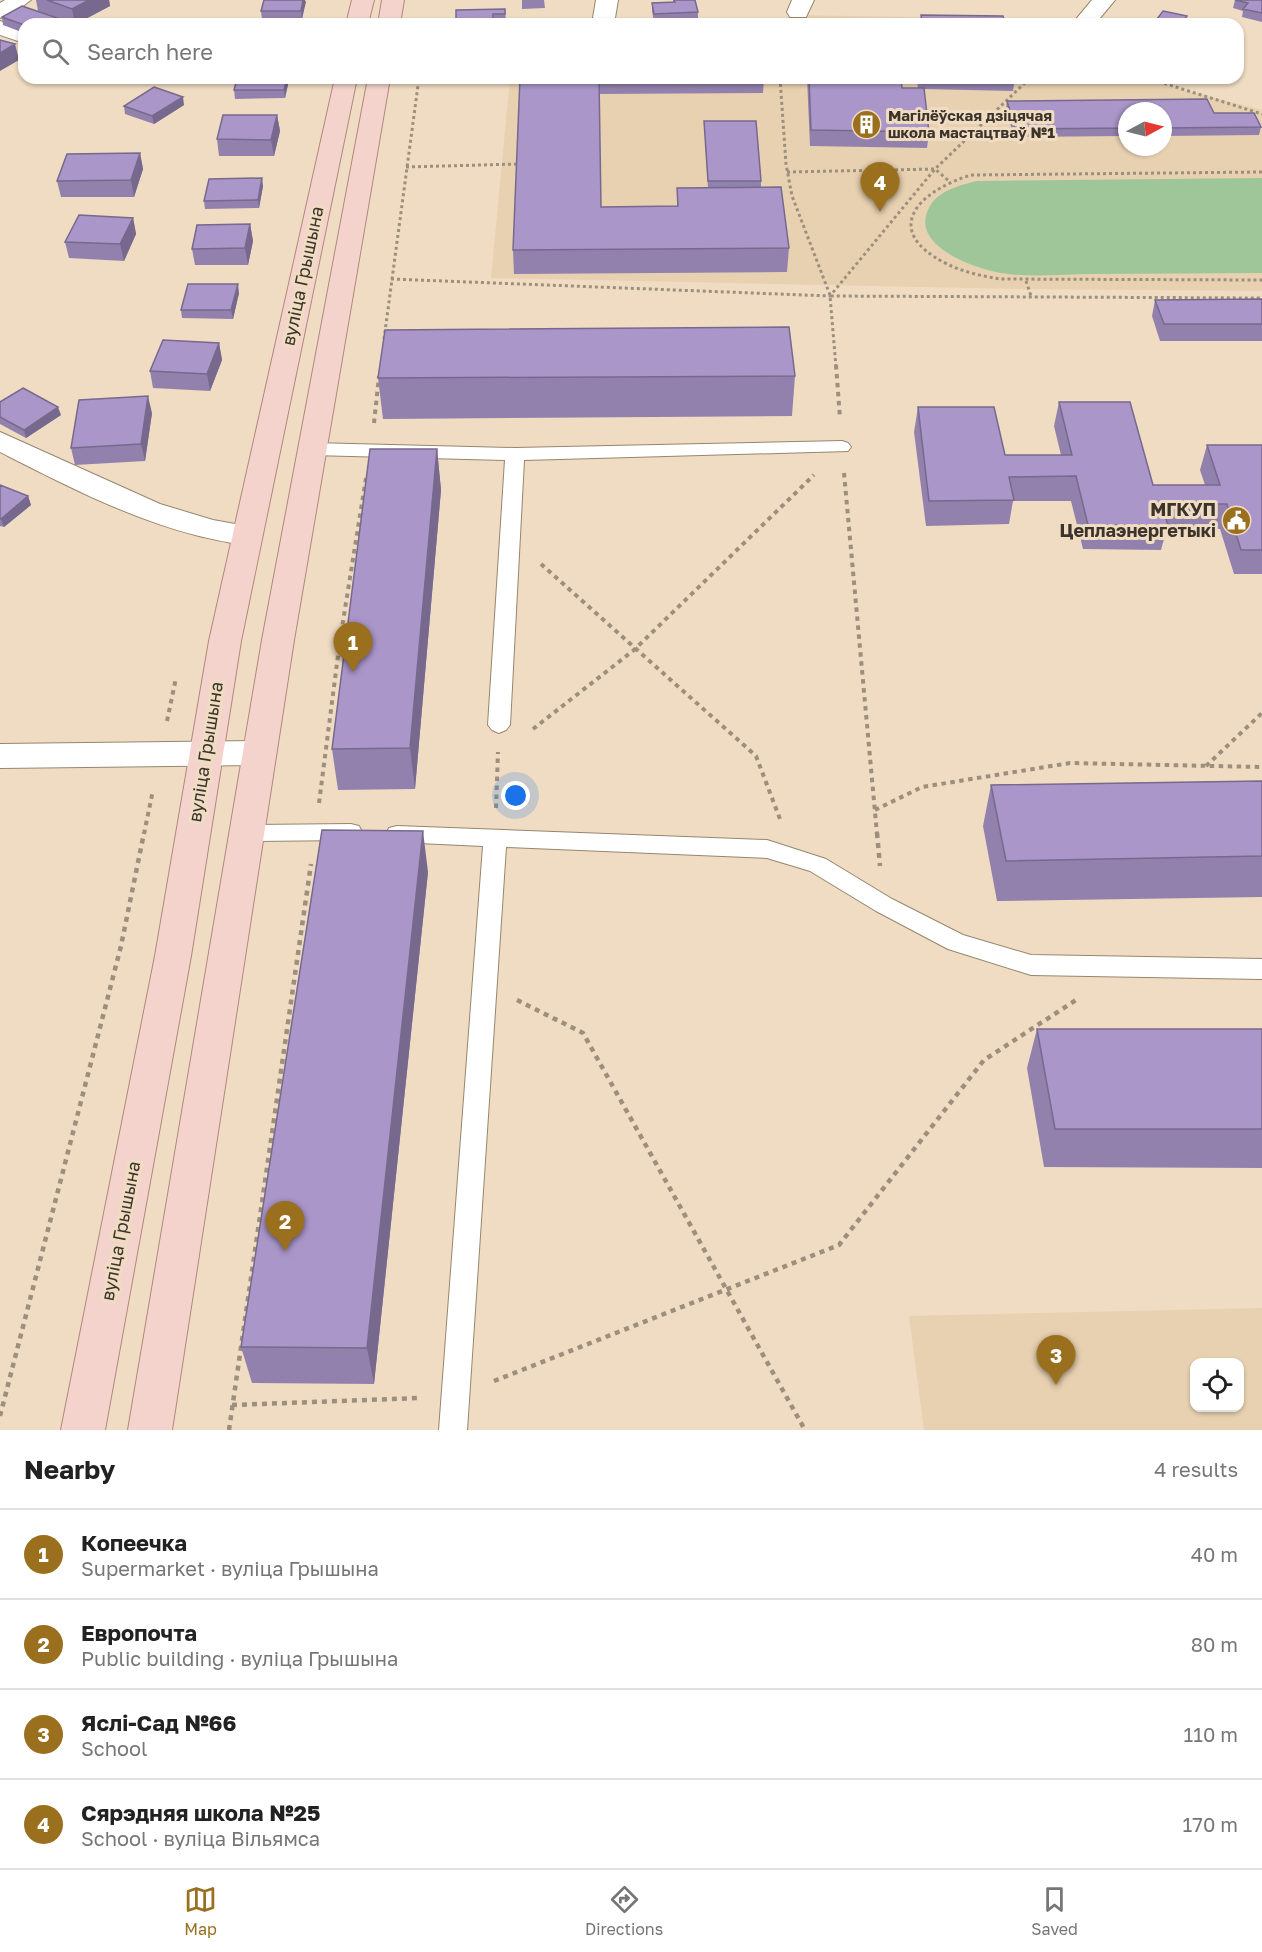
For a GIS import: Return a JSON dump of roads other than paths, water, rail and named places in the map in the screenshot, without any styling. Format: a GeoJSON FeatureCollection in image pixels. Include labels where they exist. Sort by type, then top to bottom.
{"type":"FeatureCollection","features":[{"type":"Feature","properties":{"kind":"main road"},"geometry":{"type":"LineString","coordinates":[[358,18],[363,0]]}},
{"type":"Feature","properties":{"kind":"main road"},"geometry":{"type":"LineString","coordinates":[[390,18],[393,0]]}},
{"type":"Feature","properties":{"kind":"main road","name":"вуліца Грышына"},"geometry":{"type":"LineString","coordinates":[[84,1430],[173,956],[225,641],[345,84]]}},
{"type":"Feature","properties":{"kind":"main road","name":"вуліца Грышына"},"geometry":{"type":"LineString","coordinates":[[150,1430],[259,753],[378,84]]}},
{"type":"Feature","properties":{"kind":"street"},"geometry":{"type":"LineString","coordinates":[[0,12],[20,0]]}},
{"type":"Feature","properties":{"kind":"street"},"geometry":{"type":"LineString","coordinates":[[604,18],[606,0]]}},
{"type":"Feature","properties":{"kind":"street"},"geometry":{"type":"LineString","coordinates":[[1088,18],[1104,0]]}},
{"type":"Feature","properties":{"kind":"street"},"geometry":{"type":"LineString","coordinates":[[0,28],[18,34]]}},
{"type":"Feature","properties":{"kind":"street"},"geometry":{"type":"LineString","coordinates":[[0,441],[142,511],[212,531],[247,535]]}},
{"type":"Feature","properties":{"kind":"street"},"geometry":{"type":"LineString","coordinates":[[0,756],[259,753]]}},
{"type":"Feature","properties":{"kind":"lane"},"geometry":{"type":"LineString","coordinates":[[312,449],[515,454],[842,447]]}},
{"type":"Feature","properties":{"kind":"lane"},"geometry":{"type":"LineString","coordinates":[[499,724],[515,454]]}},
{"type":"Feature","properties":{"kind":"lane"},"geometry":{"type":"LineString","coordinates":[[246,832],[316,831],[767,849],[818,866],[884,905],[956,942],[1031,965],[1262,969]]}},
{"type":"Feature","properties":{"kind":"lane"},"geometry":{"type":"LineString","coordinates":[[453,1430],[495,838]]}},
{"type":"Feature","properties":{"kind":"place","name":"Магілёўская дзіцячая школа мастацтваў №1"},"geometry":{"type":"Point","coordinates":[867,125]}},
{"type":"Feature","properties":{"kind":"place","name":"Сярэдняя школа №25"},"geometry":{"type":"Point","coordinates":[880,212]}},
{"type":"Feature","properties":{"kind":"place","name":"МГКУП Цеплаэнергетыкі"},"geometry":{"type":"Point","coordinates":[1237,520]}},
{"type":"Feature","properties":{"kind":"place","name":"Копеечка"},"geometry":{"type":"Point","coordinates":[353,672]}},
{"type":"Feature","properties":{"kind":"place","name":"Европочта"},"geometry":{"type":"Point","coordinates":[285,1251]}},
{"type":"Feature","properties":{"kind":"place","name":"Яслі-Сад №66"},"geometry":{"type":"Point","coordinates":[1056,1385]}}]}
